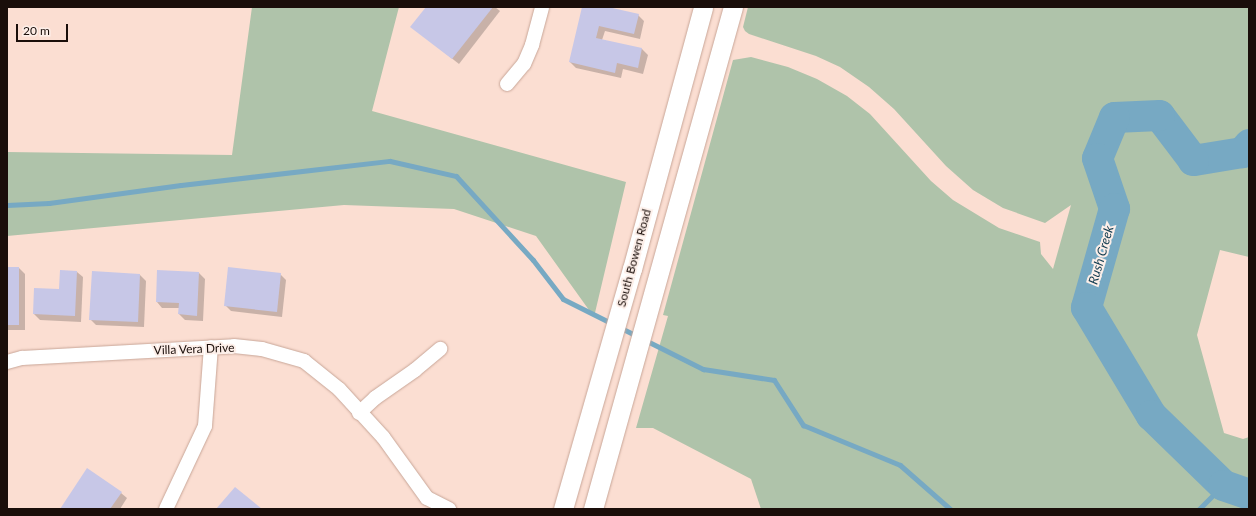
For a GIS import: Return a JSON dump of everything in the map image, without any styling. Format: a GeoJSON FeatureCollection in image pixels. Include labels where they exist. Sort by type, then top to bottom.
{"type":"FeatureCollection","features":[{"type":"Feature","properties":{"kind":"main road","name":"South Bowen Road"},"geometry":{"type":"LineString","coordinates":[[563,509],[597,386],[632,269],[703,7]]}},
{"type":"Feature","properties":{"kind":"main road"},"geometry":{"type":"LineString","coordinates":[[593,509],[659,278],[733,7]]}},
{"type":"Feature","properties":{"kind":"street"},"geometry":{"type":"LineString","coordinates":[[507,84],[524,64],[532,45],[542,7]]}},
{"type":"Feature","properties":{"kind":"street","name":"Villa Vera Drive"},"geometry":{"type":"LineString","coordinates":[[7,362],[22,358],[234,346],[262,349],[304,361],[339,389],[383,437],[427,498],[449,509]]}},
{"type":"Feature","properties":{"kind":"street"},"geometry":{"type":"LineString","coordinates":[[166,509],[205,426],[210,347]]}},
{"type":"Feature","properties":{"kind":"street"},"geometry":{"type":"LineString","coordinates":[[360,413],[375,398],[415,370],[440,349]]}},
{"type":"Feature","properties":{"kind":"green space"},"geometry":{"type":"Polygon","coordinates":[[[252,7],[399,7],[372,111],[626,182],[594,317],[536,236],[454,209],[344,205],[7,236],[7,152],[232,155],[252,7]]]}},
{"type":"Feature","properties":{"kind":"green space"},"geometry":{"type":"Polygon","coordinates":[[[748,7],[1249,7],[1249,257],[1220,250],[1197,335],[1224,433],[1243,439],[1249,437],[1249,509],[761,509],[751,479],[653,428],[636,428],[668,316],[663,315],[733,60],[751,57],[788,67],[817,79],[847,96],[870,114],[931,181],[953,200],[999,228],[1040,242],[1041,254],[1053,269],[1071,205],[1045,223],[1003,208],[973,190],[946,166],[894,109],[869,87],[840,67],[816,56],[749,34],[745,31],[743,27],[748,7]]]}},
{"type":"Feature","properties":{"kind":"building"},"geometry":{"type":"Polygon","coordinates":[[[426,7],[493,7],[452,59],[410,27],[426,7]]]}},
{"type":"Feature","properties":{"kind":"building"},"geometry":{"type":"Polygon","coordinates":[[[582,7],[608,7],[639,14],[634,34],[599,26],[596,38],[642,48],[638,68],[617,63],[615,73],[569,62],[582,7]]]}},
{"type":"Feature","properties":{"kind":"building"},"geometry":{"type":"Polygon","coordinates":[[[7,267],[19,267],[19,325],[7,325],[7,267]]]}},
{"type":"Feature","properties":{"kind":"building"},"geometry":{"type":"Polygon","coordinates":[[[228,267],[281,273],[277,312],[224,306],[228,267]]]}},
{"type":"Feature","properties":{"kind":"building"},"geometry":{"type":"Polygon","coordinates":[[[60,270],[77,271],[75,316],[33,314],[34,288],[59,289],[60,270]]]}},
{"type":"Feature","properties":{"kind":"building"},"geometry":{"type":"Polygon","coordinates":[[[157,270],[199,272],[197,316],[178,314],[179,303],[156,302],[157,270]]]}},
{"type":"Feature","properties":{"kind":"building"},"geometry":{"type":"Polygon","coordinates":[[[92,271],[140,274],[138,322],[89,320],[92,271]]]}},
{"type":"Feature","properties":{"kind":"building"},"geometry":{"type":"Polygon","coordinates":[[[87,468],[122,492],[110,509],[60,509],[87,468]]]}},
{"type":"Feature","properties":{"kind":"building"},"geometry":{"type":"Polygon","coordinates":[[[235,487],[262,509],[216,509],[235,487]]]}},
{"type":"Feature","properties":{"kind":"waterway","name":"Rush Creek"},"geometry":{"type":"LineString","coordinates":[[1249,144],[1242,152],[1193,160],[1159,115],[1114,117],[1097,158],[1114,208],[1086,307],[1151,415],[1223,485],[1249,494]]}},
{"type":"Feature","properties":{"kind":"waterway"},"geometry":{"type":"LineString","coordinates":[[7,205],[49,203],[181,185],[390,161],[456,176],[533,260],[563,299],[703,369],[774,380],[803,425],[900,465],[950,509]]}},
{"type":"Feature","properties":{"kind":"waterway"},"geometry":{"type":"LineString","coordinates":[[1199,509],[1223,485]]}}]}
